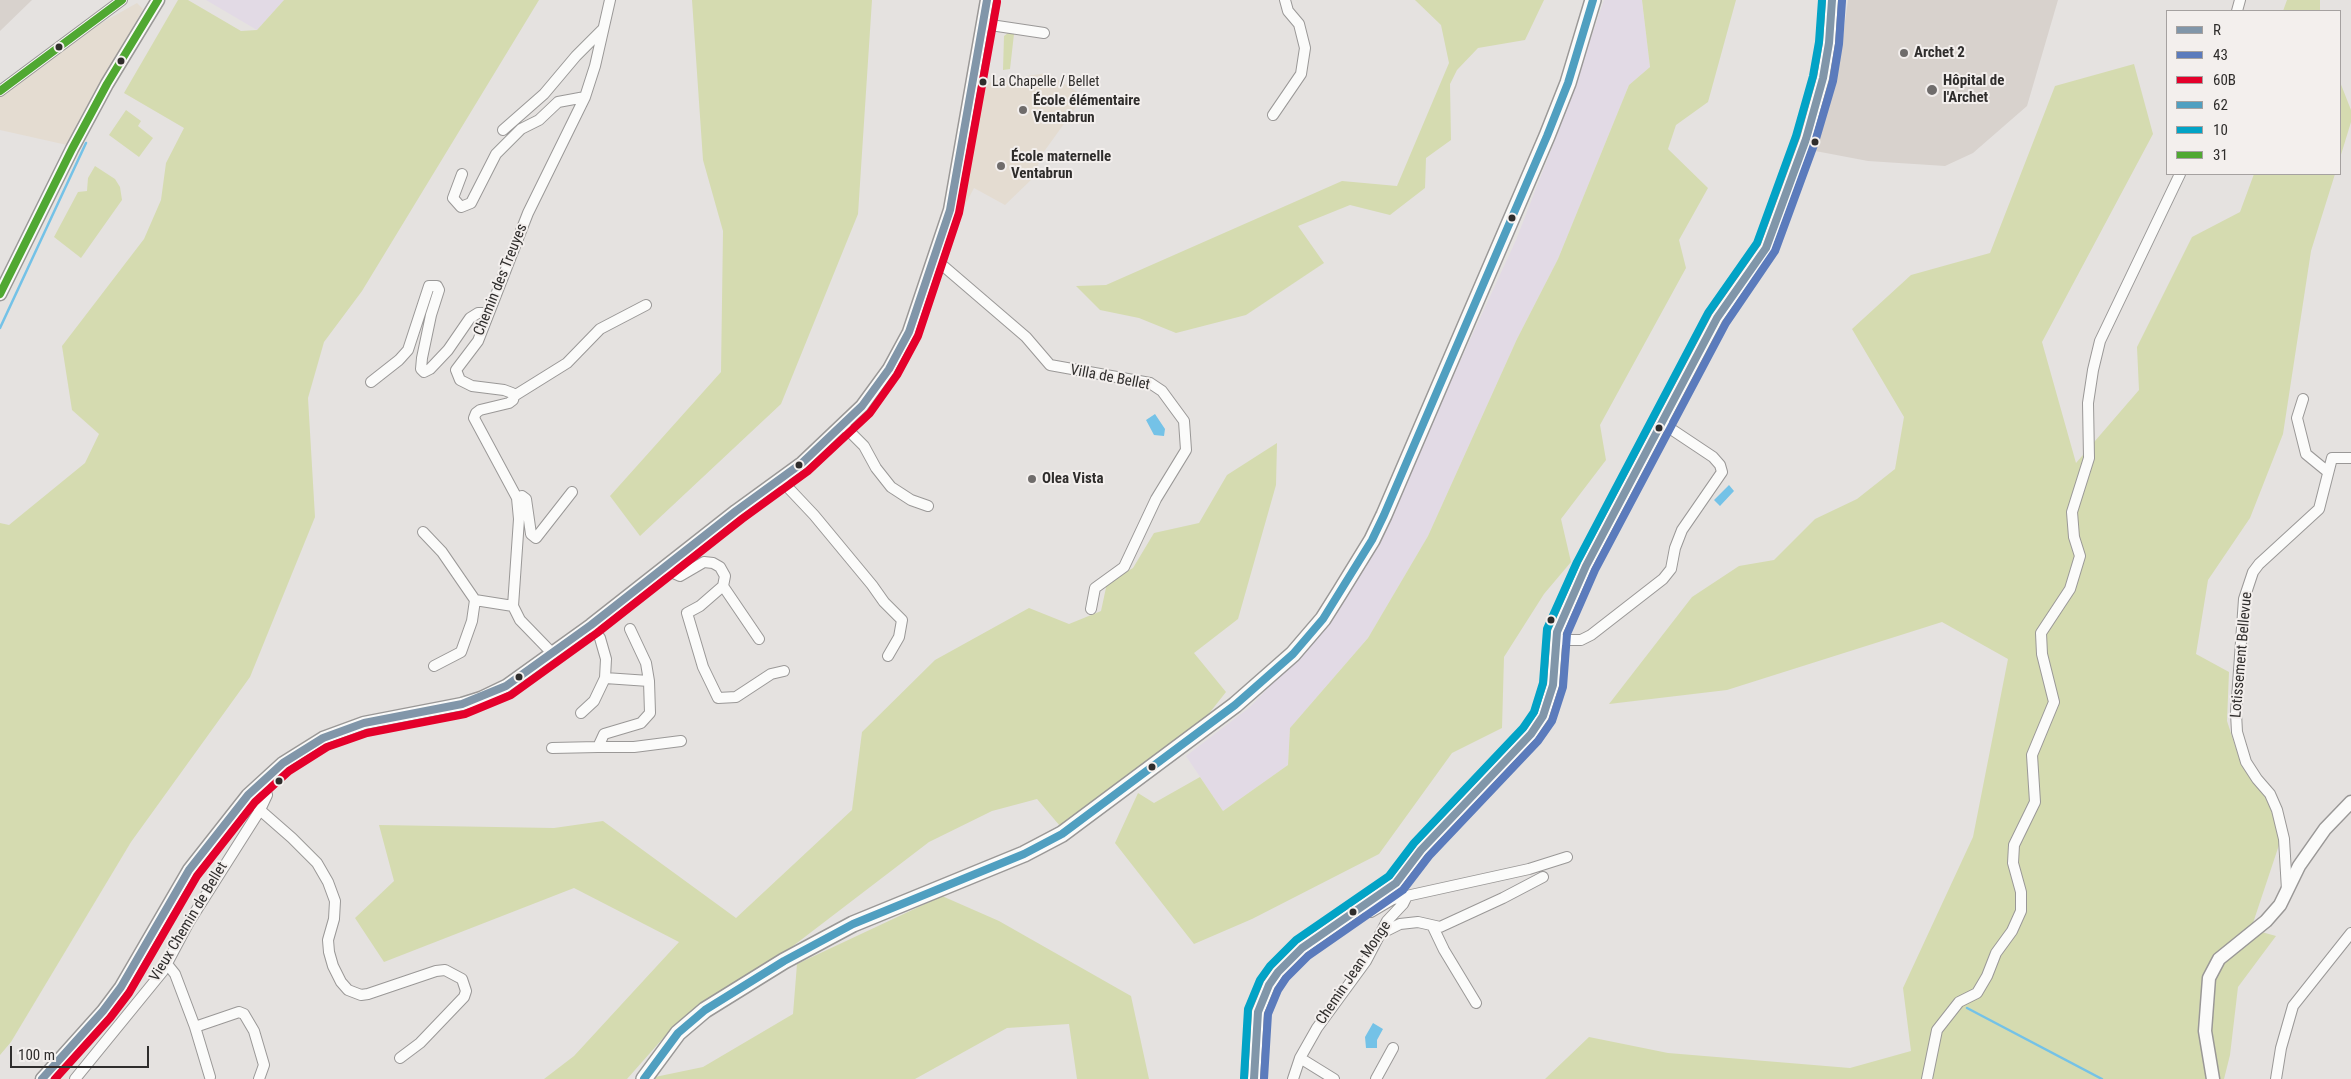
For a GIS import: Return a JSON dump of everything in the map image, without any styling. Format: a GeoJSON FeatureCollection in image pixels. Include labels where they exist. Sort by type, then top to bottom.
{"type":"FeatureCollection","features":[{"type":"Feature","properties":{"kind":"main road"},"geometry":{"type":"LineString","coordinates":[[644,1079],[678,1034],[705,1010],[784,961],[853,924],[1024,854],[1062,834],[1235,705],[1293,654],[1323,619],[1372,540],[1384,515],[1547,136],[1568,83],[1593,0]]}},
{"type":"Feature","properties":{"kind":"street"},"geometry":{"type":"LineString","coordinates":[[0,90],[122,0]]}},
{"type":"Feature","properties":{"kind":"street"},"geometry":{"type":"LineString","coordinates":[[0,294],[72,148],[107,84],[158,0]]}},
{"type":"Feature","properties":{"kind":"street","name":"Chemin des Treuyes"},"geometry":{"type":"LineString","coordinates":[[514,396],[512,393],[504,390],[472,386],[460,380],[457,374],[457,366],[478,340],[528,212],[586,97],[610,0]]}},
{"type":"Feature","properties":{"kind":"street"},"geometry":{"type":"LineString","coordinates":[[42,1079],[103,1011],[121,987],[188,870],[248,795],[283,763],[323,738],[364,723],[481,698],[506,686],[591,625],[665,566],[802,463],[844,426],[876,390],[909,332],[950,210],[987,0]]}},
{"type":"Feature","properties":{"kind":"street"},"geometry":{"type":"LineString","coordinates":[[1273,115],[1301,74],[1305,48],[1300,24],[1287,8],[1285,0]]}},
{"type":"Feature","properties":{"kind":"street"},"geometry":{"type":"LineString","coordinates":[[1254,1079],[1258,1012],[1269,985],[1284,965],[1302,948],[1396,883],[1421,850],[1535,729],[1548,705],[1553,685],[1556,640],[1560,623],[1586,566],[1717,318],[1766,248],[1810,129],[1823,78],[1829,43],[1832,0]]}},
{"type":"Feature","properties":{"kind":"street"},"geometry":{"type":"LineString","coordinates":[[984,24],[1044,33]]}},
{"type":"Feature","properties":{"kind":"street"},"geometry":{"type":"LineString","coordinates":[[503,130],[544,94],[576,56],[604,28]]}},
{"type":"Feature","properties":{"kind":"street"},"geometry":{"type":"LineString","coordinates":[[462,174],[453,198],[461,207],[471,203],[496,154],[521,130],[539,120],[558,102],[586,97]]}},
{"type":"Feature","properties":{"kind":"street"},"geometry":{"type":"LineString","coordinates":[[1927,1079],[1937,1030],[1959,1002],[1976,993],[1987,976],[1996,953],[2012,931],[2021,911],[2020,892],[2013,863],[2014,845],[2035,802],[2032,755],[2054,702],[2042,654],[2042,633],[2070,589],[2080,556],[2074,537],[2072,512],[2089,458],[2088,403],[2093,370],[2100,341],[2180,175]]}},
{"type":"Feature","properties":{"kind":"street","name":"Villa de Bellet"},"geometry":{"type":"LineString","coordinates":[[934,258],[1026,337],[1050,366],[1150,383],[1162,391],[1184,421],[1186,450],[1156,499],[1124,566],[1095,588],[1091,609]]}},
{"type":"Feature","properties":{"kind":"street"},"geometry":{"type":"LineString","coordinates":[[371,382],[399,360],[408,350],[429,286],[436,286],[439,290],[431,315],[422,358],[421,369],[424,372],[430,369],[448,350],[470,318],[478,313],[487,313]]}},
{"type":"Feature","properties":{"kind":"street"},"geometry":{"type":"LineString","coordinates":[[552,653],[520,620],[513,606],[520,518],[517,498],[474,418],[476,412],[480,410],[509,403],[513,400],[514,396],[567,363],[600,329],[646,305]]}},
{"type":"Feature","properties":{"kind":"street"},"geometry":{"type":"LineString","coordinates":[[2303,399],[2297,418],[2306,454],[2328,472],[2332,458],[2351,458]]}},
{"type":"Feature","properties":{"kind":"street"},"geometry":{"type":"LineString","coordinates":[[1556,640],[1581,640],[1590,636],[1663,579],[1672,569],[1674,548],[1682,530],[1722,472],[1720,465],[1713,457],[1662,423]]}},
{"type":"Feature","properties":{"kind":"street"},"geometry":{"type":"LineString","coordinates":[[844,426],[864,446],[876,468],[892,486],[911,500],[928,506]]}},
{"type":"Feature","properties":{"kind":"street","name":"Lotissement Bellevue"},"geometry":{"type":"LineString","coordinates":[[2287,890],[2284,839],[2277,810],[2270,794],[2256,780],[2246,762],[2237,732],[2236,713],[2244,599],[2256,568],[2285,538],[2319,509],[2328,472]]}},
{"type":"Feature","properties":{"kind":"street"},"geometry":{"type":"LineString","coordinates":[[780,479],[814,515],[884,602],[902,620],[900,637],[888,656]]}},
{"type":"Feature","properties":{"kind":"street"},"geometry":{"type":"LineString","coordinates":[[517,498],[522,496],[526,499],[531,534],[536,538],[572,492]]}},
{"type":"Feature","properties":{"kind":"street"},"geometry":{"type":"LineString","coordinates":[[423,532],[442,552],[474,600],[472,621],[465,646],[461,652],[434,666]]}},
{"type":"Feature","properties":{"kind":"street"},"geometry":{"type":"LineString","coordinates":[[665,566],[671,572],[680,576],[704,562],[713,563],[720,567],[725,576],[723,586],[700,606],[687,613],[703,667],[718,698],[736,697],[771,674],[784,671]]}},
{"type":"Feature","properties":{"kind":"street"},"geometry":{"type":"LineString","coordinates":[[723,586],[759,639]]}},
{"type":"Feature","properties":{"kind":"street"},"geometry":{"type":"LineString","coordinates":[[474,600],[513,606]]}},
{"type":"Feature","properties":{"kind":"street"},"geometry":{"type":"LineString","coordinates":[[580,713],[594,700],[605,678],[606,659],[600,638],[591,625]]}},
{"type":"Feature","properties":{"kind":"street"},"geometry":{"type":"LineString","coordinates":[[598,747],[604,734],[641,723],[650,713],[649,681],[646,663],[630,629]]}},
{"type":"Feature","properties":{"kind":"street"},"geometry":{"type":"LineString","coordinates":[[605,678],[649,681]]}},
{"type":"Feature","properties":{"kind":"street"},"geometry":{"type":"LineString","coordinates":[[552,748],[634,748],[681,741]]}},
{"type":"Feature","properties":{"kind":"street","name":"Vieux Chemin de Bellet"},"geometry":{"type":"LineString","coordinates":[[75,1079],[167,964],[189,922],[260,810],[267,795],[262,782]]}},
{"type":"Feature","properties":{"kind":"street"},"geometry":{"type":"LineString","coordinates":[[248,795],[260,810],[317,863],[328,882],[335,901],[334,919],[328,940],[329,952],[333,966],[341,982],[348,990],[361,995],[368,994],[436,971],[445,970],[462,979],[466,992],[464,997],[420,1043],[400,1058]]}},
{"type":"Feature","properties":{"kind":"street"},"geometry":{"type":"LineString","coordinates":[[2213,1079],[2204,1031],[2209,978],[2219,959],[2266,921],[2280,905],[2299,866],[2325,828],[2351,802]]}},
{"type":"Feature","properties":{"kind":"street"},"geometry":{"type":"LineString","coordinates":[[1364,906],[1370,912],[1393,899],[1528,869],[1567,857]]}},
{"type":"Feature","properties":{"kind":"street"},"geometry":{"type":"LineString","coordinates":[[1377,936],[1400,924],[1418,922],[1433,927],[1440,927],[1504,898],[1544,877]]}},
{"type":"Feature","properties":{"kind":"street","name":"Chemin Jean Monge"},"geometry":{"type":"LineString","coordinates":[[1293,1079],[1300,1058],[1317,1028],[1366,961],[1377,936],[1407,896]]}},
{"type":"Feature","properties":{"kind":"street"},"geometry":{"type":"LineString","coordinates":[[1433,927],[1444,950],[1476,1003]]}},
{"type":"Feature","properties":{"kind":"street"},"geometry":{"type":"LineString","coordinates":[[2276,1079],[2281,1048],[2293,1006],[2351,933]]}},
{"type":"Feature","properties":{"kind":"street"},"geometry":{"type":"LineString","coordinates":[[167,964],[175,974],[195,1027],[210,1077]]}},
{"type":"Feature","properties":{"kind":"street"},"geometry":{"type":"LineString","coordinates":[[195,1027],[239,1012],[244,1014],[254,1031],[264,1064],[259,1079]]}},
{"type":"Feature","properties":{"kind":"street"},"geometry":{"type":"LineString","coordinates":[[1376,1079],[1393,1048]]}},
{"type":"Feature","properties":{"kind":"street"},"geometry":{"type":"LineString","coordinates":[[1300,1058],[1334,1079]]}},
{"type":"Feature","properties":{"kind":"shaded area"},"geometry":{"type":"Polygon","coordinates":[[[0,0],[32,0],[0,31],[0,0]]]}},
{"type":"Feature","properties":{"kind":"shaded area"},"geometry":{"type":"Polygon","coordinates":[[[206,0],[284,0],[257,30],[206,0]]]}},
{"type":"Feature","properties":{"kind":"shaded area"},"geometry":{"type":"Polygon","coordinates":[[[1604,0],[1642,0],[1650,67],[1629,85],[1558,259],[1517,339],[1428,536],[1368,638],[1290,728],[1288,765],[1223,811],[1186,756],[1250,707],[1327,626],[1370,557],[1516,240],[1560,127],[1604,0]]]}},
{"type":"Feature","properties":{"kind":"shaded area","name":"Hôpital de l'Archet"},"geometry":{"type":"Polygon","coordinates":[[[1848,0],[2058,0],[2027,106],[1973,153],[1945,166],[1868,161],[1810,150],[1838,73],[1848,0]]]}},
{"type":"Feature","properties":{"kind":"shaded area"},"geometry":{"type":"Polygon","coordinates":[[[137,3],[143,9],[108,76],[67,145],[0,130],[0,97],[98,25],[137,3]]]}},
{"type":"Feature","properties":{"kind":"shaded area"},"geometry":{"type":"Polygon","coordinates":[[[1047,73],[1084,96],[1043,153],[1032,179],[1005,205],[974,188],[964,207],[958,205],[976,95],[992,81],[1047,73]]]}},
{"type":"Feature","properties":{"kind":"green space"},"geometry":{"type":"Polygon","coordinates":[[[178,0],[188,0],[241,31],[257,30],[284,0],[539,0],[362,291],[324,342],[308,398],[315,517],[250,677],[131,842],[11,1042],[0,1055],[0,523],[9,525],[85,463],[99,434],[72,410],[62,346],[144,239],[161,200],[166,163],[184,128],[124,93],[178,0]]]}},
{"type":"Feature","properties":{"kind":"green space"},"geometry":{"type":"Polygon","coordinates":[[[692,0],[872,0],[858,214],[781,404],[640,536],[610,496],[721,372],[723,231],[703,160],[692,0]]]}},
{"type":"Feature","properties":{"kind":"green space"},"geometry":{"type":"Polygon","coordinates":[[[1415,0],[1544,0],[1525,40],[1478,48],[1457,70],[1450,84],[1451,140],[1426,158],[1425,188],[1390,215],[1350,205],[1298,226],[1324,263],[1246,315],[1176,333],[1139,318],[1100,310],[1076,286],[1106,285],[1342,181],[1397,186],[1449,63],[1441,25],[1415,0]]]}},
{"type":"Feature","properties":{"kind":"green space"},"geometry":{"type":"Polygon","coordinates":[[[1642,0],[1736,0],[1708,102],[1676,125],[1668,149],[1708,188],[1679,240],[1686,268],[1600,425],[1606,460],[1561,519],[1571,562],[1544,594],[1504,657],[1502,728],[1452,753],[1379,854],[1252,919],[1194,944],[1115,843],[1138,793],[1154,803],[1200,777],[1223,811],[1288,765],[1290,728],[1368,638],[1428,536],[1517,339],[1558,259],[1629,85],[1650,67],[1642,0]]]}},
{"type":"Feature","properties":{"kind":"green space"},"geometry":{"type":"Polygon","coordinates":[[[2287,0],[2320,0],[2320,10],[2283,10],[2287,0]]]}},
{"type":"Feature","properties":{"kind":"green space"},"geometry":{"type":"Polygon","coordinates":[[[1008,33],[1014,34],[1010,69],[1003,70],[1004,36],[1008,33]]]}},
{"type":"Feature","properties":{"kind":"green space"},"geometry":{"type":"Polygon","coordinates":[[[2134,64],[2153,134],[2042,342],[2076,463],[2139,390],[2137,347],[2192,237],[2240,212],[2254,175],[2335,175],[2311,251],[2283,434],[2250,518],[2208,580],[2196,654],[2229,672],[2227,721],[2241,764],[2267,799],[2281,839],[2251,929],[2276,936],[2238,987],[2230,1055],[2224,1079],[1545,1079],[1589,1037],[1668,1053],[1850,1068],[1911,1051],[1903,988],[1973,837],[2008,659],[1942,622],[1727,690],[1609,704],[1692,597],[1739,566],[1774,560],[1815,519],[1857,499],[1895,469],[1904,417],[1852,329],[1911,275],[1990,253],[2055,86],[2134,64]]]}},
{"type":"Feature","properties":{"kind":"green space"},"geometry":{"type":"Polygon","coordinates":[[[2341,85],[2351,110],[2351,122],[2341,155],[2341,85]]]}},
{"type":"Feature","properties":{"kind":"green space"},"geometry":{"type":"Polygon","coordinates":[[[126,110],[141,121],[138,126],[153,138],[139,157],[109,135],[126,110]]]}},
{"type":"Feature","properties":{"kind":"green space"},"geometry":{"type":"Polygon","coordinates":[[[95,166],[115,179],[120,187],[122,200],[81,258],[54,237],[78,192],[87,191],[88,178],[95,166]]]}},
{"type":"Feature","properties":{"kind":"green space"},"geometry":{"type":"Polygon","coordinates":[[[1277,443],[1276,485],[1238,619],[1194,653],[1226,692],[1207,716],[1060,826],[1037,799],[992,811],[929,842],[776,959],[673,1027],[627,1079],[544,1079],[574,1056],[679,942],[574,888],[384,962],[355,918],[394,881],[379,825],[554,828],[603,821],[736,918],[852,810],[862,732],[935,660],[1029,608],[1069,624],[1101,611],[1107,583],[1133,568],[1154,533],[1199,523],[1227,475],[1277,443]]]}},
{"type":"Feature","properties":{"kind":"green space"},"geometry":{"type":"Polygon","coordinates":[[[942,896],[999,921],[1131,996],[1149,1079],[1077,1079],[1069,1024],[1007,1028],[915,1079],[654,1079],[655,1077],[703,1067],[793,1014],[797,964],[942,896]]]}},
{"type":"Feature","properties":{"kind":"water"},"geometry":{"type":"Polygon","coordinates":[[[1155,414],[1165,429],[1164,436],[1154,435],[1146,420],[1155,414]]]}},
{"type":"Feature","properties":{"kind":"water"},"geometry":{"type":"Polygon","coordinates":[[[1729,485],[1734,491],[1720,506],[1714,500],[1729,485]]]}},
{"type":"Feature","properties":{"kind":"water"},"geometry":{"type":"Polygon","coordinates":[[[1373,1023],[1383,1029],[1377,1040],[1377,1048],[1366,1048],[1365,1037],[1373,1023]]]}},
{"type":"Feature","properties":{"kind":"waterway"},"geometry":{"type":"LineString","coordinates":[[0,328],[86,143]]}},
{"type":"Feature","properties":{"kind":"waterway"},"geometry":{"type":"LineString","coordinates":[[1967,1008],[2102,1079]]}},
{"type":"Feature","properties":{"kind":"transit line","name":"31"},"geometry":{"type":"LineString","coordinates":[[0,91],[122,0]]}},
{"type":"Feature","properties":{"kind":"transit line","name":"31"},"geometry":{"type":"LineString","coordinates":[[0,294],[72,149],[107,84],[158,0]]}},
{"type":"Feature","properties":{"kind":"transit line","name":"R"},"geometry":{"type":"LineString","coordinates":[[42,1079],[103,1011],[121,987],[189,870],[248,795],[283,763],[323,738],[364,723],[462,704],[506,686],[591,625],[736,511],[802,463],[862,406],[889,369],[909,332],[950,210],[987,0]]}},
{"type":"Feature","properties":{"kind":"transit line","name":"62"},"geometry":{"type":"LineString","coordinates":[[644,1079],[678,1033],[705,1010],[784,961],[853,924],[1024,854],[1062,834],[1235,705],[1293,654],[1323,619],[1372,540],[1384,515],[1547,136],[1568,83],[1593,0]]}},
{"type":"Feature","properties":{"kind":"transit line","name":"10"},"geometry":{"type":"LineString","coordinates":[[1244,1078],[1248,1009],[1260,980],[1270,966],[1296,940],[1389,876],[1414,843],[1523,728],[1534,712],[1543,683],[1547,629],[1577,562],[1708,313],[1757,243],[1796,136],[1813,76],[1819,42],[1822,0]]}},
{"type":"Feature","properties":{"kind":"transit line","name":"R"},"geometry":{"type":"LineString","coordinates":[[1254,1079],[1258,1012],[1269,985],[1278,972],[1302,948],[1396,883],[1421,850],[1531,734],[1543,716],[1553,685],[1557,632],[1586,566],[1717,318],[1766,248],[1806,139],[1823,78],[1829,43],[1832,0]]}},
{"type":"Feature","properties":{"kind":"transit line","name":"43"},"geometry":{"type":"LineString","coordinates":[[1264,1079],[1268,1014],[1278,990],[1286,978],[1308,956],[1403,890],[1429,856],[1538,741],[1552,721],[1563,687],[1567,634],[1595,570],[1726,323],[1775,251],[1815,142],[1833,81],[1839,44],[1842,1]]}},
{"type":"Feature","properties":{"kind":"transit line","name":"60B"},"geometry":{"type":"LineString","coordinates":[[55,1079],[110,1018],[129,993],[197,876],[255,802],[289,771],[327,747],[367,733],[465,714],[511,695],[597,633],[742,519],[808,471],[870,413],[897,375],[918,336],[959,213],[997,2]]}},
{"type":"Feature","properties":{"kind":"place","name":"Archet 2"},"geometry":{"type":"Point","coordinates":[1904,53]}},
{"type":"Feature","properties":{"kind":"place","name":"La Chapelle / Bellet"},"geometry":{"type":"Point","coordinates":[983,82]}},
{"type":"Feature","properties":{"kind":"place","name":"Hôpital de l'Archet"},"geometry":{"type":"Point","coordinates":[1932,90]}},
{"type":"Feature","properties":{"kind":"place","name":"École élémentaire Ventabrun"},"geometry":{"type":"Point","coordinates":[1023,110]}},
{"type":"Feature","properties":{"kind":"place","name":"École maternelle Ventabrun"},"geometry":{"type":"Point","coordinates":[1001,166]}},
{"type":"Feature","properties":{"kind":"place","name":"Olea Vista"},"geometry":{"type":"Point","coordinates":[1032,479]}}]}
